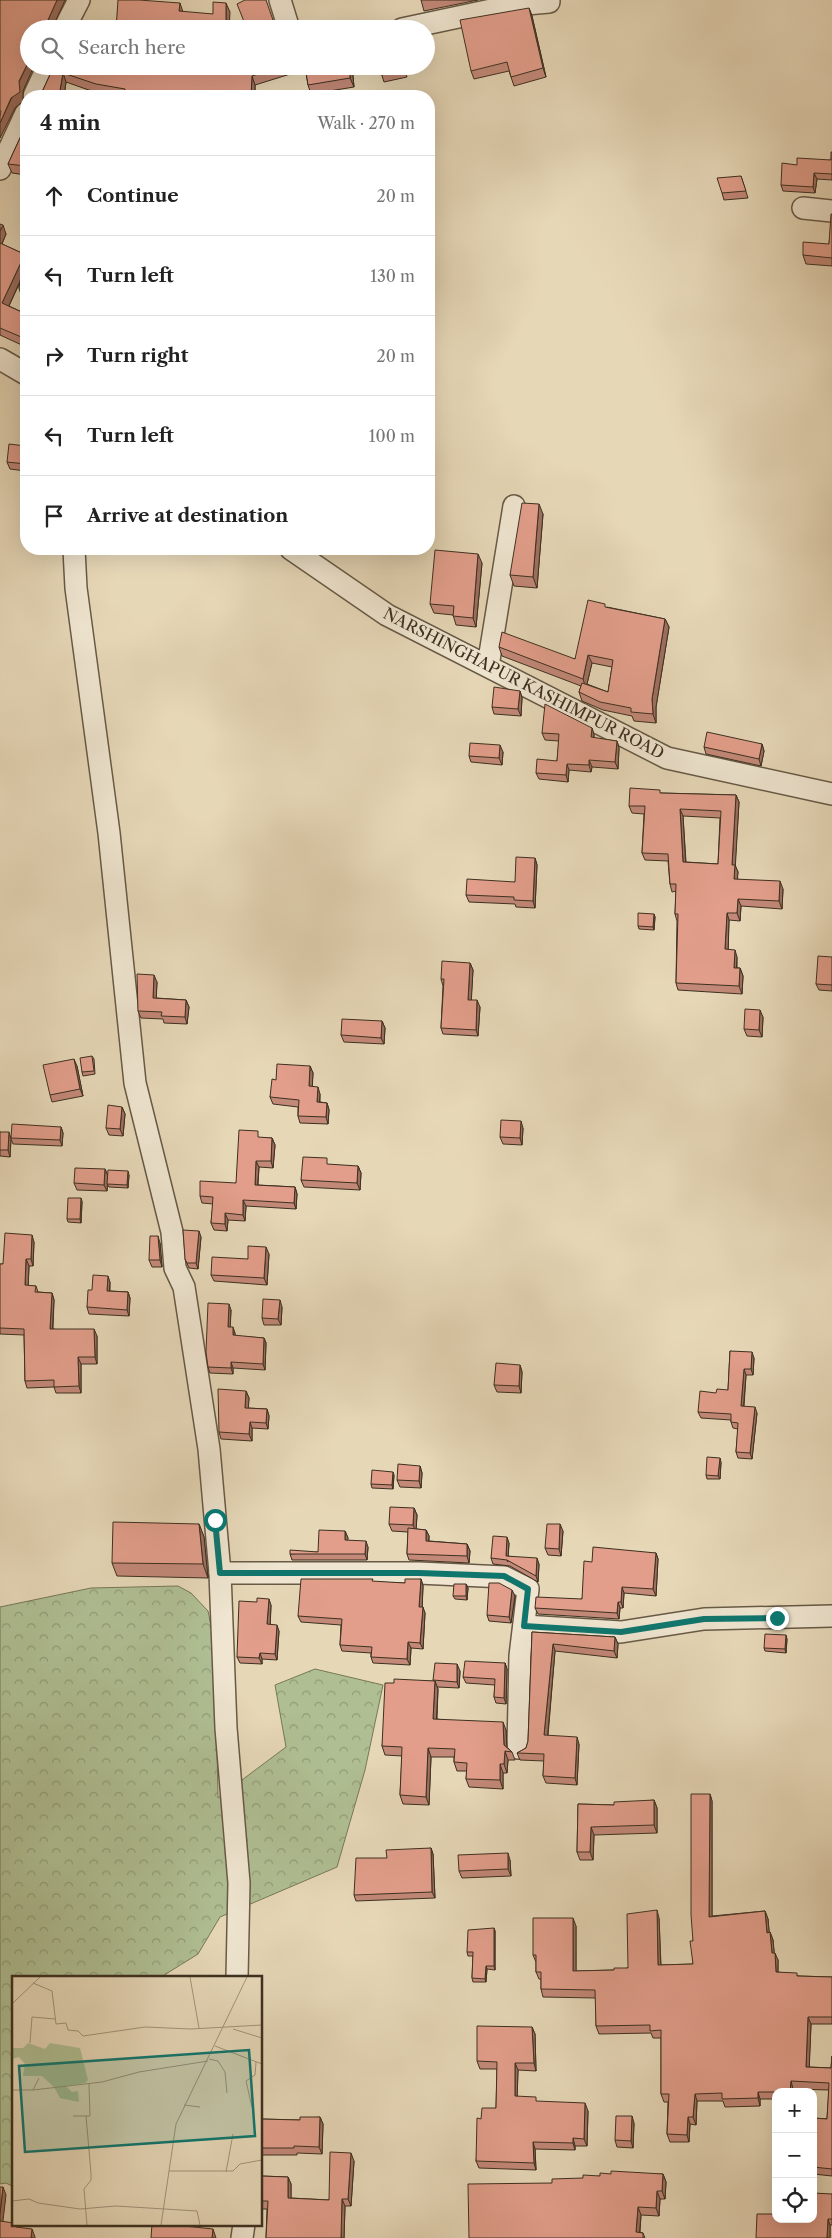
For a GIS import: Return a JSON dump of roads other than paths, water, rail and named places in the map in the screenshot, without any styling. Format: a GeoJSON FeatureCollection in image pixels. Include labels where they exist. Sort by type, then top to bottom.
{"type":"FeatureCollection","features":[{"type":"Feature","properties":{"kind":"street"},"geometry":{"type":"LineString","coordinates":[[69,20],[79,0]]}},
{"type":"Feature","properties":{"kind":"street"},"geometry":{"type":"LineString","coordinates":[[280,0],[286,20]]}},
{"type":"Feature","properties":{"kind":"street"},"geometry":{"type":"LineString","coordinates":[[435,22],[515,6],[549,2]]}},
{"type":"Feature","properties":{"kind":"street"},"geometry":{"type":"LineString","coordinates":[[37,90],[44,75]]}},
{"type":"Feature","properties":{"kind":"street"},"geometry":{"type":"LineString","coordinates":[[0,169],[20,126]]}},
{"type":"Feature","properties":{"kind":"street"},"geometry":{"type":"LineString","coordinates":[[803,208],[832,211]]}},
{"type":"Feature","properties":{"kind":"street"},"geometry":{"type":"LineString","coordinates":[[0,359],[20,371]]}},
{"type":"Feature","properties":{"kind":"street"},"geometry":{"type":"LineString","coordinates":[[488,666],[514,506]]}},
{"type":"Feature","properties":{"kind":"street"},"geometry":{"type":"LineString","coordinates":[[74,555],[76,588],[109,833],[135,1083],[172,1232],[175,1268],[184,1287],[209,1449],[220,1573],[226,1728],[239,1883],[237,1976]]}},
{"type":"Feature","properties":{"kind":"street","name":"NARSHINGHAPUR KASHIMPUR ROAD"},"geometry":{"type":"LineString","coordinates":[[300,555],[388,615],[667,758],[832,794]]}},
{"type":"Feature","properties":{"kind":"street"},"geometry":{"type":"LineString","coordinates":[[220,1573],[419,1573],[504,1576],[528,1589],[520,1656],[518,1748]]}},
{"type":"Feature","properties":{"kind":"street"},"geometry":{"type":"LineString","coordinates":[[524,1626],[621,1632],[704,1619],[832,1616]]}}]}
